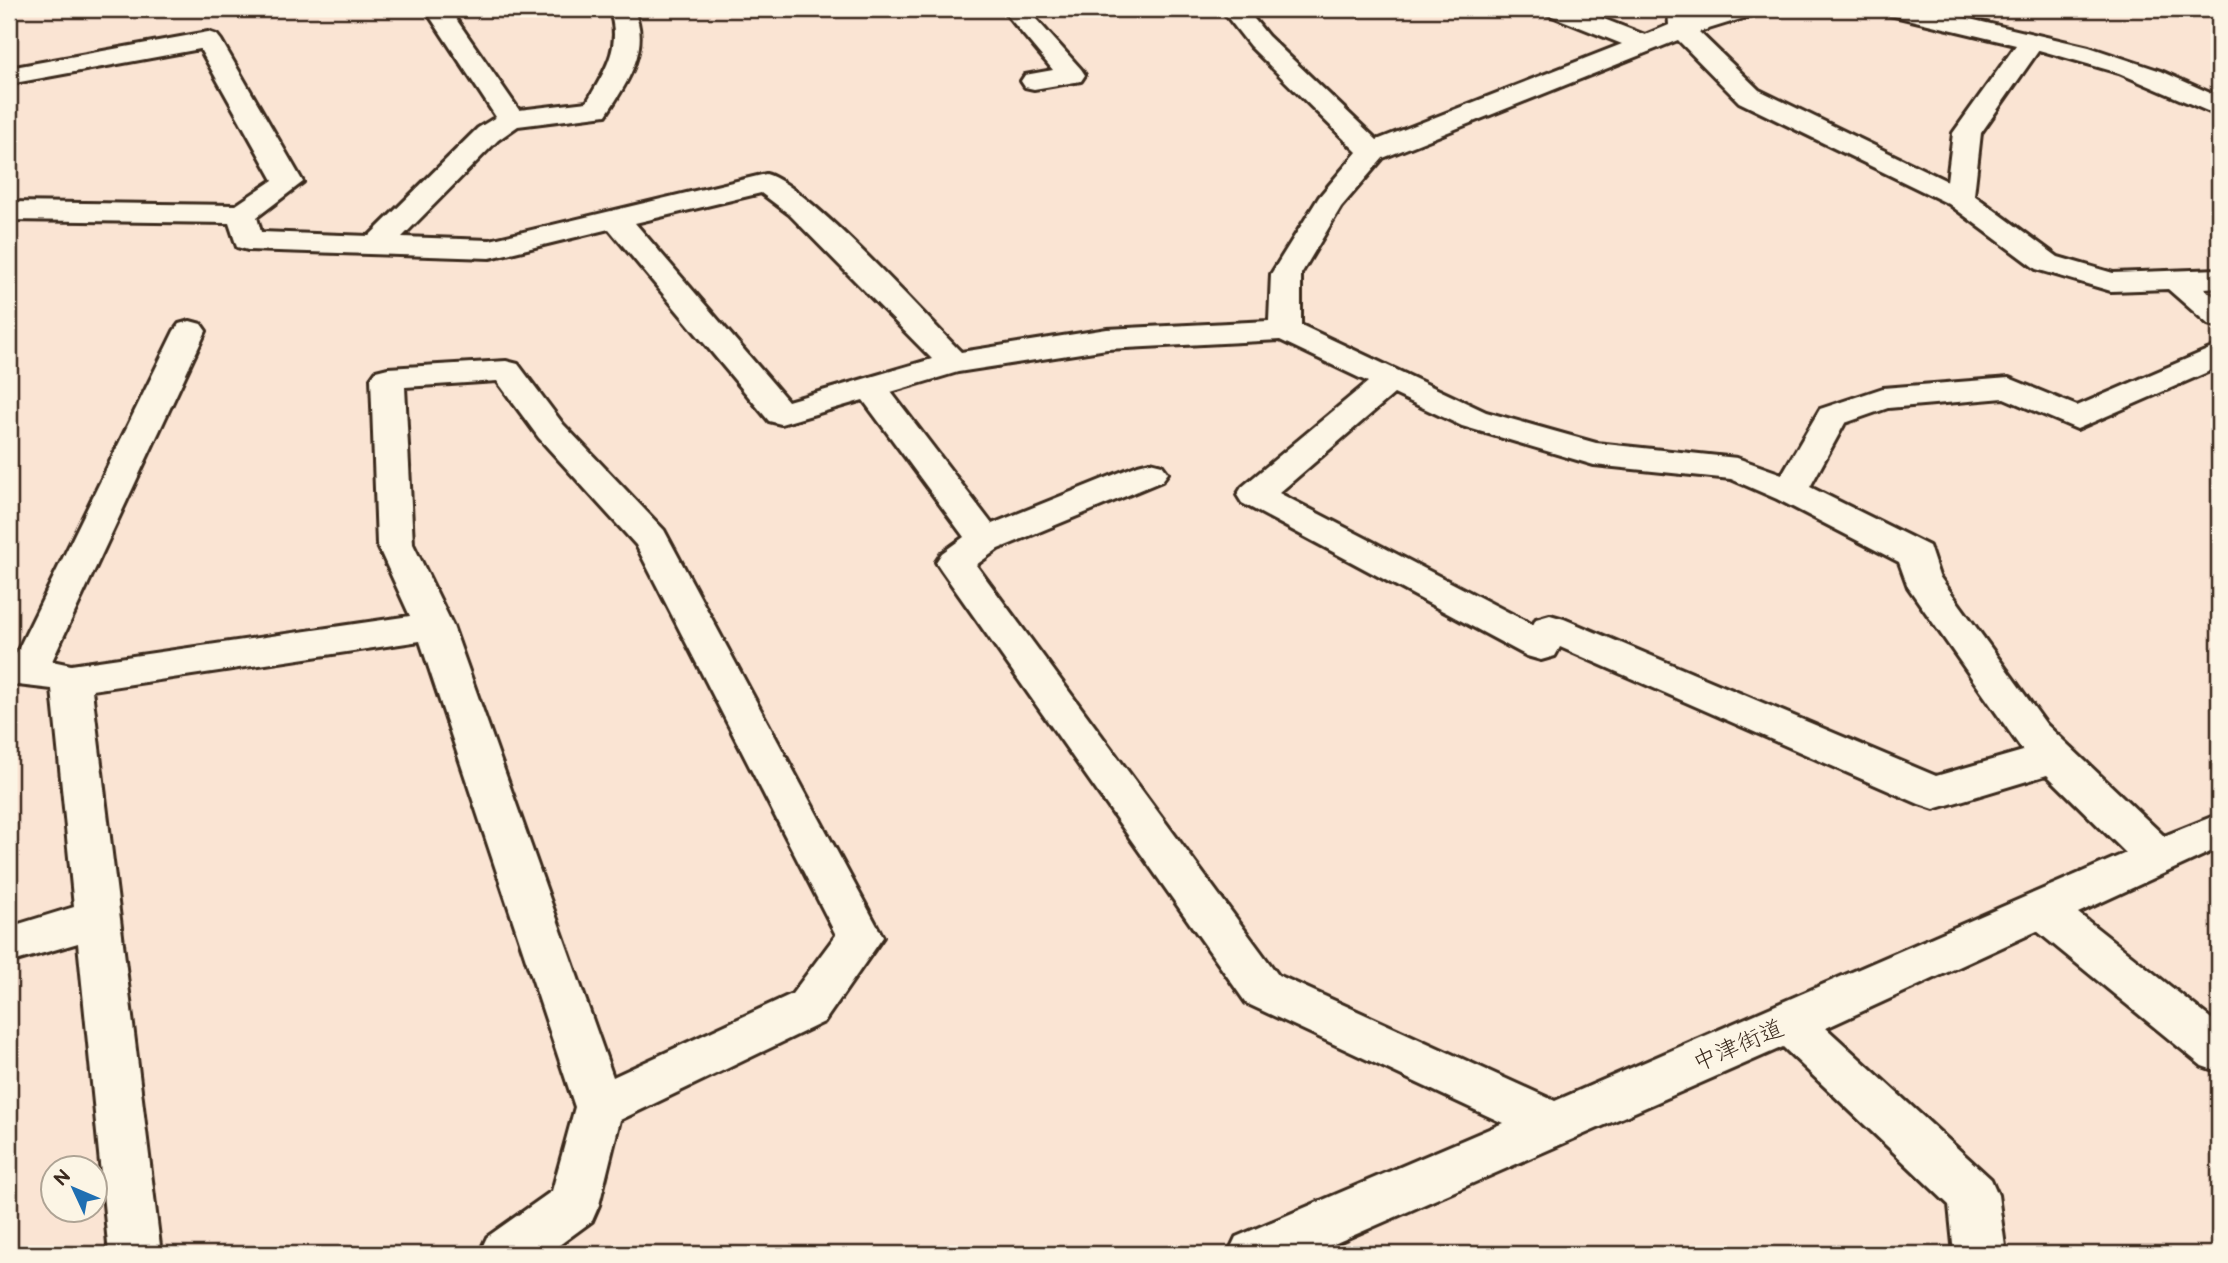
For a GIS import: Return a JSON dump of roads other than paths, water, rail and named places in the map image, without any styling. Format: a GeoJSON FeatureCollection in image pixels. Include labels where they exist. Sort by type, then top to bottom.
{"type":"FeatureCollection","features":[{"type":"Feature","properties":{"kind":"street"},"geometry":{"type":"LineString","coordinates":[[437,9],[511,119]]}},
{"type":"Feature","properties":{"kind":"street"},"geometry":{"type":"LineString","coordinates":[[375,247],[488,134],[511,119],[596,109],[629,49],[630,22],[621,9]]}},
{"type":"Feature","properties":{"kind":"street"},"geometry":{"type":"LineString","coordinates":[[1014,9],[1072,75],[1034,81]]}},
{"type":"Feature","properties":{"kind":"street"},"geometry":{"type":"LineString","coordinates":[[1233,9],[1259,41],[1373,152]]}},
{"type":"Feature","properties":{"kind":"street"},"geometry":{"type":"LineString","coordinates":[[1556,9],[1644,44]]}},
{"type":"Feature","properties":{"kind":"street"},"geometry":{"type":"LineString","coordinates":[[1285,330],[1286,274],[1329,203],[1373,152],[1644,44],[1681,19],[1748,9]]}},
{"type":"Feature","properties":{"kind":"street"},"geometry":{"type":"LineString","coordinates":[[1895,9],[2064,47],[2166,82],[2219,108]]}},
{"type":"Feature","properties":{"kind":"street"},"geometry":{"type":"LineString","coordinates":[[1681,19],[1749,96],[1959,198],[2047,263],[2111,282],[2219,278]]}},
{"type":"Feature","properties":{"kind":"street"},"geometry":{"type":"LineString","coordinates":[[9,76],[208,40],[289,183],[242,214],[9,211]]}},
{"type":"Feature","properties":{"kind":"street"},"geometry":{"type":"LineString","coordinates":[[1959,198],[1967,133],[2032,41]]}},
{"type":"Feature","properties":{"kind":"street"},"geometry":{"type":"LineString","coordinates":[[242,214],[248,242],[490,248],[766,183],[799,208],[954,363]]}},
{"type":"Feature","properties":{"kind":"street"},"geometry":{"type":"LineString","coordinates":[[616,219],[781,415],[954,363],[1107,339],[1285,330],[1474,419],[1594,454],[1737,469],[1790,491],[1916,555],[1921,578],[2032,735],[2159,858]]}},
{"type":"Feature","properties":{"kind":"street"},"geometry":{"type":"LineString","coordinates":[[2176,280],[2219,317]]}},
{"type":"Feature","properties":{"kind":"street"},"geometry":{"type":"LineString","coordinates":[[190,331],[18,670],[71,679],[434,626]]}},
{"type":"Feature","properties":{"kind":"street"},"geometry":{"type":"LineString","coordinates":[[1790,491],[1832,416],[1883,398],[2009,388],[2077,419],[2219,355]]}},
{"type":"Feature","properties":{"kind":"street"},"geometry":{"type":"LineString","coordinates":[[505,1254],[574,1205],[599,1107],[434,626],[395,544],[388,378],[506,371],[587,473],[651,539],[860,937],[808,1008],[599,1107]]}},
{"type":"Feature","properties":{"kind":"street"},"geometry":{"type":"LineString","coordinates":[[1390,380],[1255,495],[1541,646],[1550,628],[1934,793],[2055,757]]}},
{"type":"Feature","properties":{"kind":"street"},"geometry":{"type":"LineString","coordinates":[[870,387],[985,540]]}},
{"type":"Feature","properties":{"kind":"street"},"geometry":{"type":"LineString","coordinates":[[1150,473],[985,540],[955,562],[1262,989],[1552,1124]]}},
{"type":"Feature","properties":{"kind":"street"},"geometry":{"type":"LineString","coordinates":[[71,679],[135,1254]]}},
{"type":"Feature","properties":{"kind":"street","name":"中津街道"},"geometry":{"type":"LineString","coordinates":[[1254,1254],[1788,1023],[2219,830]]}},
{"type":"Feature","properties":{"kind":"street"},"geometry":{"type":"LineString","coordinates":[[2042,910],[2219,1052]]}},
{"type":"Feature","properties":{"kind":"street"},"geometry":{"type":"LineString","coordinates":[[9,945],[96,919]]}},
{"type":"Feature","properties":{"kind":"street"},"geometry":{"type":"LineString","coordinates":[[1788,1023],[1973,1195],[1980,1254]]}}]}
